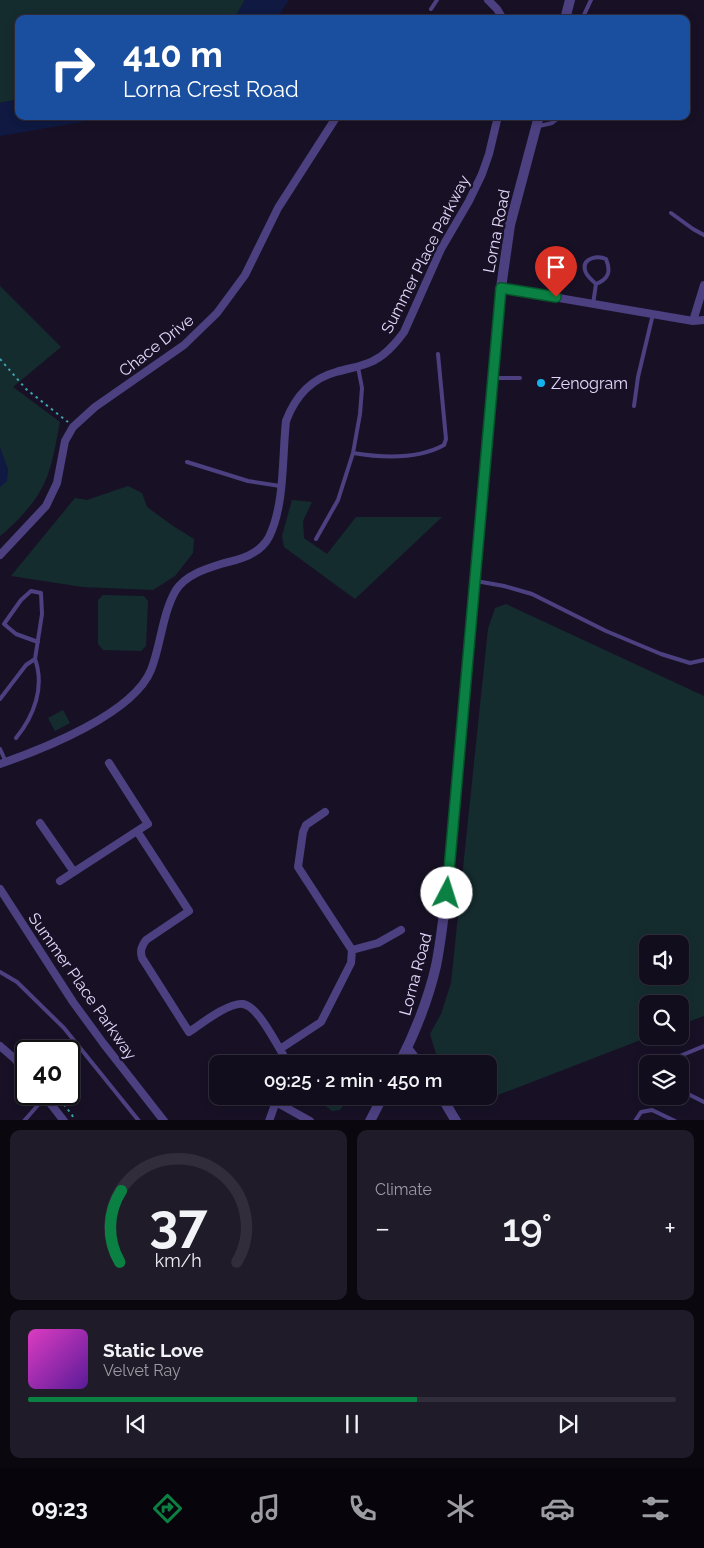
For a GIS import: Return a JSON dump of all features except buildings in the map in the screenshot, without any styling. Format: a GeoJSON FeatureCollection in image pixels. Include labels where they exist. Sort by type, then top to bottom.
{"type":"FeatureCollection","features":[{"type":"Feature","properties":{"kind":"street"},"geometry":{"type":"LineString","coordinates":[[488,0],[501,15]]}},
{"type":"Feature","properties":{"kind":"street"},"geometry":{"type":"LineString","coordinates":[[566,15],[570,0]]}},
{"type":"Feature","properties":{"kind":"street","name":"Chace Drive"},"geometry":{"type":"LineString","coordinates":[[0,555],[46,506],[56,483],[70,424],[184,345],[217,313],[245,275],[278,208],[333,120]]}},
{"type":"Feature","properties":{"kind":"street","name":"Summer Place Parkway"},"geometry":{"type":"LineString","coordinates":[[3,763],[42,748],[95,722],[136,694],[145,683],[150,672],[169,606],[176,590],[190,576],[254,553],[269,538],[279,508],[286,421],[296,399],[323,376],[375,361],[396,343],[404,332],[440,249],[469,201],[482,174],[497,120]]}},
{"type":"Feature","properties":{"kind":"street","name":"Lorna Road"},"geometry":{"type":"LineString","coordinates":[[404,1055],[421,1015],[436,967],[447,893],[501,288],[510,225],[538,121]]}},
{"type":"Feature","properties":{"kind":"street"},"geometry":{"type":"LineString","coordinates":[[693,321],[704,284]]}},
{"type":"Feature","properties":{"kind":"street"},"geometry":{"type":"LineString","coordinates":[[501,288],[693,321],[704,320]]}},
{"type":"Feature","properties":{"kind":"street"},"geometry":{"type":"LineString","coordinates":[[60,881],[148,824],[109,763]]}},
{"type":"Feature","properties":{"kind":"street"},"geometry":{"type":"LineString","coordinates":[[280,1049],[321,1022],[351,963],[352,950],[298,867],[303,832],[306,825],[325,812]]}},
{"type":"Feature","properties":{"kind":"street"},"geometry":{"type":"LineString","coordinates":[[40,823],[74,872]]}},
{"type":"Feature","properties":{"kind":"street"},"geometry":{"type":"LineString","coordinates":[[137,831],[189,911],[146,940],[141,952],[142,958],[189,1032],[223,1010],[242,1003],[258,1014],[283,1055]]}},
{"type":"Feature","properties":{"kind":"street","name":"Summer Place Parkway"},"geometry":{"type":"LineString","coordinates":[[0,889],[73,1002],[164,1120]]}},
{"type":"Feature","properties":{"kind":"street"},"geometry":{"type":"LineString","coordinates":[[352,950],[378,943],[401,930]]}},
{"type":"Feature","properties":{"kind":"street"},"geometry":{"type":"LineString","coordinates":[[0,1046],[15,1059]]}},
{"type":"Feature","properties":{"kind":"street"},"geometry":{"type":"LineString","coordinates":[[407,1048],[412,1055]]}},
{"type":"Feature","properties":{"kind":"street"},"geometry":{"type":"LineString","coordinates":[[52,1105],[64,1120]]}},
{"type":"Feature","properties":{"kind":"street"},"geometry":{"type":"LineString","coordinates":[[269,1120],[275,1105]]}},
{"type":"Feature","properties":{"kind":"street"},"geometry":{"type":"LineString","coordinates":[[286,1105],[310,1120]]}},
{"type":"Feature","properties":{"kind":"street"},"geometry":{"type":"LineString","coordinates":[[370,1120],[378,1105]]}},
{"type":"Feature","properties":{"kind":"street"},"geometry":{"type":"LineString","coordinates":[[447,1105],[456,1120]]}},
{"type":"Feature","properties":{"kind":"lane"},"geometry":{"type":"LineString","coordinates":[[431,10],[437,0]]}},
{"type":"Feature","properties":{"kind":"lane"},"geometry":{"type":"LineString","coordinates":[[584,15],[591,0]]}},
{"type":"Feature","properties":{"kind":"lane"},"geometry":{"type":"LineString","coordinates":[[538,121],[552,123],[556,120]]}},
{"type":"Feature","properties":{"kind":"lane"},"geometry":{"type":"LineString","coordinates":[[671,212],[704,235]]}},
{"type":"Feature","properties":{"kind":"lane"},"geometry":{"type":"LineString","coordinates":[[592,257],[603,257],[606,259],[609,271],[607,278],[596,284],[587,275],[585,266],[592,257]]}},
{"type":"Feature","properties":{"kind":"lane"},"geometry":{"type":"LineString","coordinates":[[593,304],[596,284]]}},
{"type":"Feature","properties":{"kind":"lane"},"geometry":{"type":"LineString","coordinates":[[634,406],[638,377],[653,314]]}},
{"type":"Feature","properties":{"kind":"lane"},"geometry":{"type":"LineString","coordinates":[[353,453],[393,457],[413,455],[438,449],[444,445],[446,429],[438,354]]}},
{"type":"Feature","properties":{"kind":"lane"},"geometry":{"type":"LineString","coordinates":[[316,539],[338,500],[353,453],[360,414],[362,388],[358,367]]}},
{"type":"Feature","properties":{"kind":"lane"},"geometry":{"type":"LineString","coordinates":[[492,378],[520,378]]}},
{"type":"Feature","properties":{"kind":"lane"},"geometry":{"type":"LineString","coordinates":[[187,462],[248,481],[280,486]]}},
{"type":"Feature","properties":{"kind":"lane"},"geometry":{"type":"LineString","coordinates":[[474,581],[504,586],[532,594],[606,631],[661,654],[690,663],[704,660]]}},
{"type":"Feature","properties":{"kind":"lane"},"geometry":{"type":"LineString","coordinates":[[16,738],[34,710],[39,688],[36,659],[42,614],[41,593],[31,591],[21,600],[4,624],[16,634],[38,642]]}},
{"type":"Feature","properties":{"kind":"lane"},"geometry":{"type":"LineString","coordinates":[[0,699],[26,665],[36,659]]}},
{"type":"Feature","properties":{"kind":"lane"},"geometry":{"type":"LineString","coordinates":[[0,749],[3,763]]}},
{"type":"Feature","properties":{"kind":"lane"},"geometry":{"type":"LineString","coordinates":[[0,972],[17,982],[64,1028],[138,1120]]}},
{"type":"Feature","properties":{"kind":"lane"},"geometry":{"type":"LineString","coordinates":[[682,1055],[704,1046]]}},
{"type":"Feature","properties":{"kind":"lane"},"geometry":{"type":"LineString","coordinates":[[689,1094],[704,1102]]}},
{"type":"Feature","properties":{"kind":"lane"},"geometry":{"type":"LineString","coordinates":[[24,1120],[36,1105]]}},
{"type":"Feature","properties":{"kind":"lane"},"geometry":{"type":"LineString","coordinates":[[635,1120],[641,1112],[652,1110],[675,1120]]}},
{"type":"Feature","properties":{"kind":"path"},"geometry":{"type":"LineString","coordinates":[[0,358],[26,389],[70,424]]}},
{"type":"Feature","properties":{"kind":"path"},"geometry":{"type":"LineString","coordinates":[[64,428],[70,424],[71,418]]}},
{"type":"Feature","properties":{"kind":"path"},"geometry":{"type":"LineString","coordinates":[[64,1105],[74,1120]]}},
{"type":"Feature","properties":{"kind":"green space"},"geometry":{"type":"Polygon","coordinates":[[[0,0],[245,0],[236,15],[15,15],[15,100],[0,103],[0,0]]]}},
{"type":"Feature","properties":{"kind":"green space"},"geometry":{"type":"Polygon","coordinates":[[[0,286],[61,347],[13,387],[60,422],[52,459],[43,485],[36,498],[16,522],[0,536],[0,286]]]}},
{"type":"Feature","properties":{"kind":"green space"},"geometry":{"type":"Polygon","coordinates":[[[128,486],[142,493],[147,507],[194,539],[193,553],[175,576],[153,590],[83,587],[11,576],[75,498],[87,500],[128,486]]]}},
{"type":"Feature","properties":{"kind":"green space"},"geometry":{"type":"Polygon","coordinates":[[[292,500],[312,502],[303,521],[304,538],[327,554],[356,517],[442,517],[355,599],[284,547],[282,536],[292,500]]]}},
{"type":"Feature","properties":{"kind":"green space"},"geometry":{"type":"Polygon","coordinates":[[[103,595],[144,596],[148,601],[146,646],[141,651],[103,650],[98,644],[98,600],[103,595]]]}},
{"type":"Feature","properties":{"kind":"green space"},"geometry":{"type":"Polygon","coordinates":[[[506,604],[704,696],[704,1016],[689,1022],[689,995],[639,995],[639,1041],[497,1095],[497,1055],[436,1055],[430,1034],[441,1014],[451,983],[488,629],[495,608],[506,604]]]}},
{"type":"Feature","properties":{"kind":"green space"},"geometry":{"type":"Polygon","coordinates":[[[63,710],[70,723],[55,731],[48,718],[63,710]]]}},
{"type":"Feature","properties":{"kind":"green space"},"geometry":{"type":"Polygon","coordinates":[[[324,1105],[344,1105],[340,1110],[332,1111],[324,1105]]]}},
{"type":"Feature","properties":{"kind":"water"},"geometry":{"type":"Polygon","coordinates":[[[245,0],[289,0],[279,15],[236,15],[245,0]]]}},
{"type":"Feature","properties":{"kind":"water"},"geometry":{"type":"Polygon","coordinates":[[[15,100],[15,120],[94,120],[0,136],[0,103],[15,100]]]}},
{"type":"Feature","properties":{"kind":"water"},"geometry":{"type":"Polygon","coordinates":[[[0,447],[8,469],[7,481],[0,487],[0,447]]]}},
{"type":"Feature","properties":{"kind":"place","name":"Zenogram"},"geometry":{"type":"Point","coordinates":[541,383]}},
{"type":"Feature","properties":{"kind":"route"},"geometry":{"type":"LineString","coordinates":[[447,893],[501,288],[556,297]]}}]}
